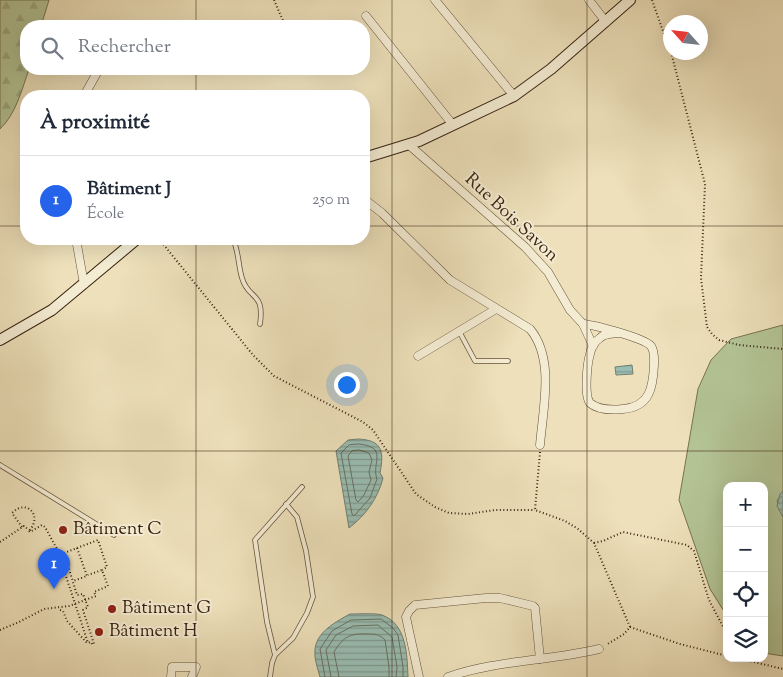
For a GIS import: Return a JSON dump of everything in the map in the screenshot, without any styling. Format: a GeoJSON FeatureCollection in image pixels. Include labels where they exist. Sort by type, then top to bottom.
{"type":"FeatureCollection","features":[{"type":"Feature","properties":{"kind":"street"},"geometry":{"type":"LineString","coordinates":[[434,0],[514,96]]}},
{"type":"Feature","properties":{"kind":"street"},"geometry":{"type":"LineString","coordinates":[[589,0],[606,22]]}},
{"type":"Feature","properties":{"kind":"street"},"geometry":{"type":"LineString","coordinates":[[370,156],[419,141],[514,96],[551,69],[630,0]]}},
{"type":"Feature","properties":{"kind":"street"},"geometry":{"type":"LineString","coordinates":[[366,16],[369,20]]}},
{"type":"Feature","properties":{"kind":"street"},"geometry":{"type":"LineString","coordinates":[[370,21],[453,125]]}},
{"type":"Feature","properties":{"kind":"street"},"geometry":{"type":"LineString","coordinates":[[87,90],[96,75]]}},
{"type":"Feature","properties":{"kind":"street","name":"Rue Bois Savon"},"geometry":{"type":"LineString","coordinates":[[408,144],[525,247],[548,272],[570,310],[582,324],[593,346]]}},
{"type":"Feature","properties":{"kind":"street"},"geometry":{"type":"LineString","coordinates":[[370,204],[382,213],[450,280],[530,329],[538,339],[544,359],[545,387],[540,445]]}},
{"type":"Feature","properties":{"kind":"street"},"geometry":{"type":"LineString","coordinates":[[77,245],[84,284]]}},
{"type":"Feature","properties":{"kind":"street"},"geometry":{"type":"LineString","coordinates":[[1,338],[37,320],[84,284],[130,245]]}},
{"type":"Feature","properties":{"kind":"street"},"geometry":{"type":"LineString","coordinates":[[418,356],[496,309]]}},
{"type":"Feature","properties":{"kind":"street"},"geometry":{"type":"LineString","coordinates":[[582,324],[634,336],[647,342],[654,353],[650,394],[645,400],[627,409],[614,410],[596,407],[591,404],[586,392],[590,354],[593,346],[602,336],[618,333]]}},
{"type":"Feature","properties":{"kind":"street"},"geometry":{"type":"LineString","coordinates":[[419,677],[406,618],[409,610],[415,605],[500,598],[533,606],[535,608],[540,660]]}},
{"type":"Feature","properties":{"kind":"street"},"geometry":{"type":"LineString","coordinates":[[448,677],[471,669],[574,655],[599,649]]}},
{"type":"Feature","properties":{"kind":"street"},"geometry":{"type":"LineString","coordinates":[[171,677],[172,667],[196,667],[192,677]]}},
{"type":"Feature","properties":{"kind":"lane"},"geometry":{"type":"LineString","coordinates":[[236,245],[242,280],[262,306],[260,324]]}},
{"type":"Feature","properties":{"kind":"lane"},"geometry":{"type":"LineString","coordinates":[[459,331],[475,361],[508,360]]}},
{"type":"Feature","properties":{"kind":"lane"},"geometry":{"type":"LineString","coordinates":[[0,465],[114,535]]}},
{"type":"Feature","properties":{"kind":"lane"},"geometry":{"type":"LineString","coordinates":[[270,677],[274,654],[254,540],[302,487]]}},
{"type":"Feature","properties":{"kind":"lane"},"geometry":{"type":"LineString","coordinates":[[274,654],[293,638],[307,613],[313,597],[306,551],[297,517],[286,504]]}},
{"type":"Feature","properties":{"kind":"path"},"geometry":{"type":"LineString","coordinates":[[274,0],[283,20]]}},
{"type":"Feature","properties":{"kind":"path"},"geometry":{"type":"LineString","coordinates":[[652,0],[663,30]]}},
{"type":"Feature","properties":{"kind":"path"},"geometry":{"type":"LineString","coordinates":[[673,60],[705,184],[701,278],[707,327],[719,340],[739,345],[783,349]]}},
{"type":"Feature","properties":{"kind":"path"},"geometry":{"type":"LineString","coordinates":[[164,245],[253,355],[274,376],[363,422],[373,430],[416,494],[435,507],[449,513],[468,514],[495,510],[535,510],[565,521],[594,543],[630,627],[680,644],[723,655]]}},
{"type":"Feature","properties":{"kind":"path"},"geometry":{"type":"LineString","coordinates":[[535,510],[540,445]]}},
{"type":"Feature","properties":{"kind":"path"},"geometry":{"type":"LineString","coordinates":[[24,507],[32,511],[34,523],[29,531],[24,526],[22,527],[12,513],[17,509],[24,507]]}},
{"type":"Feature","properties":{"kind":"path"},"geometry":{"type":"LineString","coordinates":[[29,531],[42,524],[57,549],[88,643]]}},
{"type":"Feature","properties":{"kind":"path"},"geometry":{"type":"LineString","coordinates":[[0,540],[22,527]]}},
{"type":"Feature","properties":{"kind":"path"},"geometry":{"type":"LineString","coordinates":[[594,543],[623,532],[687,545],[694,551],[709,600],[723,626]]}},
{"type":"Feature","properties":{"kind":"path"},"geometry":{"type":"LineString","coordinates":[[73,581],[107,567],[98,540],[64,553],[77,596],[75,604]]}},
{"type":"Feature","properties":{"kind":"path"},"geometry":{"type":"LineString","coordinates":[[77,548],[87,576]]}},
{"type":"Feature","properties":{"kind":"path"},"geometry":{"type":"LineString","coordinates":[[1,628],[19,622],[44,609],[67,606],[96,596],[94,592],[108,586],[102,570]]}},
{"type":"Feature","properties":{"kind":"path"},"geometry":{"type":"LineString","coordinates":[[77,596],[83,594],[88,607],[83,610]]}},
{"type":"Feature","properties":{"kind":"path"},"geometry":{"type":"LineString","coordinates":[[62,610],[67,620],[87,643],[91,642],[94,644],[83,610],[75,604]]}},
{"type":"Feature","properties":{"kind":"path"},"geometry":{"type":"LineString","coordinates":[[599,649],[624,634],[630,627]]}},
{"type":"Feature","properties":{"kind":"path"},"geometry":{"type":"LineString","coordinates":[[756,662],[783,669]]}},
{"type":"Feature","properties":{"kind":"green space"},"geometry":{"type":"Polygon","coordinates":[[[0,0],[49,0],[43,20],[20,20],[20,75],[27,75],[14,109],[0,129],[0,0]]]}},
{"type":"Feature","properties":{"kind":"green space"},"geometry":{"type":"Polygon","coordinates":[[[783,325],[783,491],[777,501],[783,517],[783,656],[768,654],[768,482],[723,482],[723,610],[710,589],[679,500],[698,389],[711,360],[731,339],[783,325]]]}},
{"type":"Feature","properties":{"kind":"water"},"geometry":{"type":"Polygon","coordinates":[[[632,365],[633,374],[616,375],[615,367],[632,365]]]}},
{"type":"Feature","properties":{"kind":"water"},"geometry":{"type":"Polygon","coordinates":[[[358,439],[373,442],[380,448],[382,459],[380,473],[383,478],[370,506],[361,518],[349,528],[336,451],[348,440],[358,439]]]}},
{"type":"Feature","properties":{"kind":"water"},"geometry":{"type":"Polygon","coordinates":[[[783,491],[783,517],[777,506],[780,494],[783,491]]]}},
{"type":"Feature","properties":{"kind":"water"},"geometry":{"type":"Polygon","coordinates":[[[350,614],[382,615],[396,625],[404,641],[408,677],[320,677],[315,657],[316,644],[328,628],[350,614]]]}},
{"type":"Feature","properties":{"kind":"place","name":"Bâtiment C"},"geometry":{"type":"Point","coordinates":[63,530]}},
{"type":"Feature","properties":{"kind":"place","name":"Bâtiment J"},"geometry":{"type":"Point","coordinates":[54,589]}},
{"type":"Feature","properties":{"kind":"place","name":"Bâtiment G"},"geometry":{"type":"Point","coordinates":[112,609]}},
{"type":"Feature","properties":{"kind":"place","name":"Bâtiment H"},"geometry":{"type":"Point","coordinates":[99,632]}}]}
